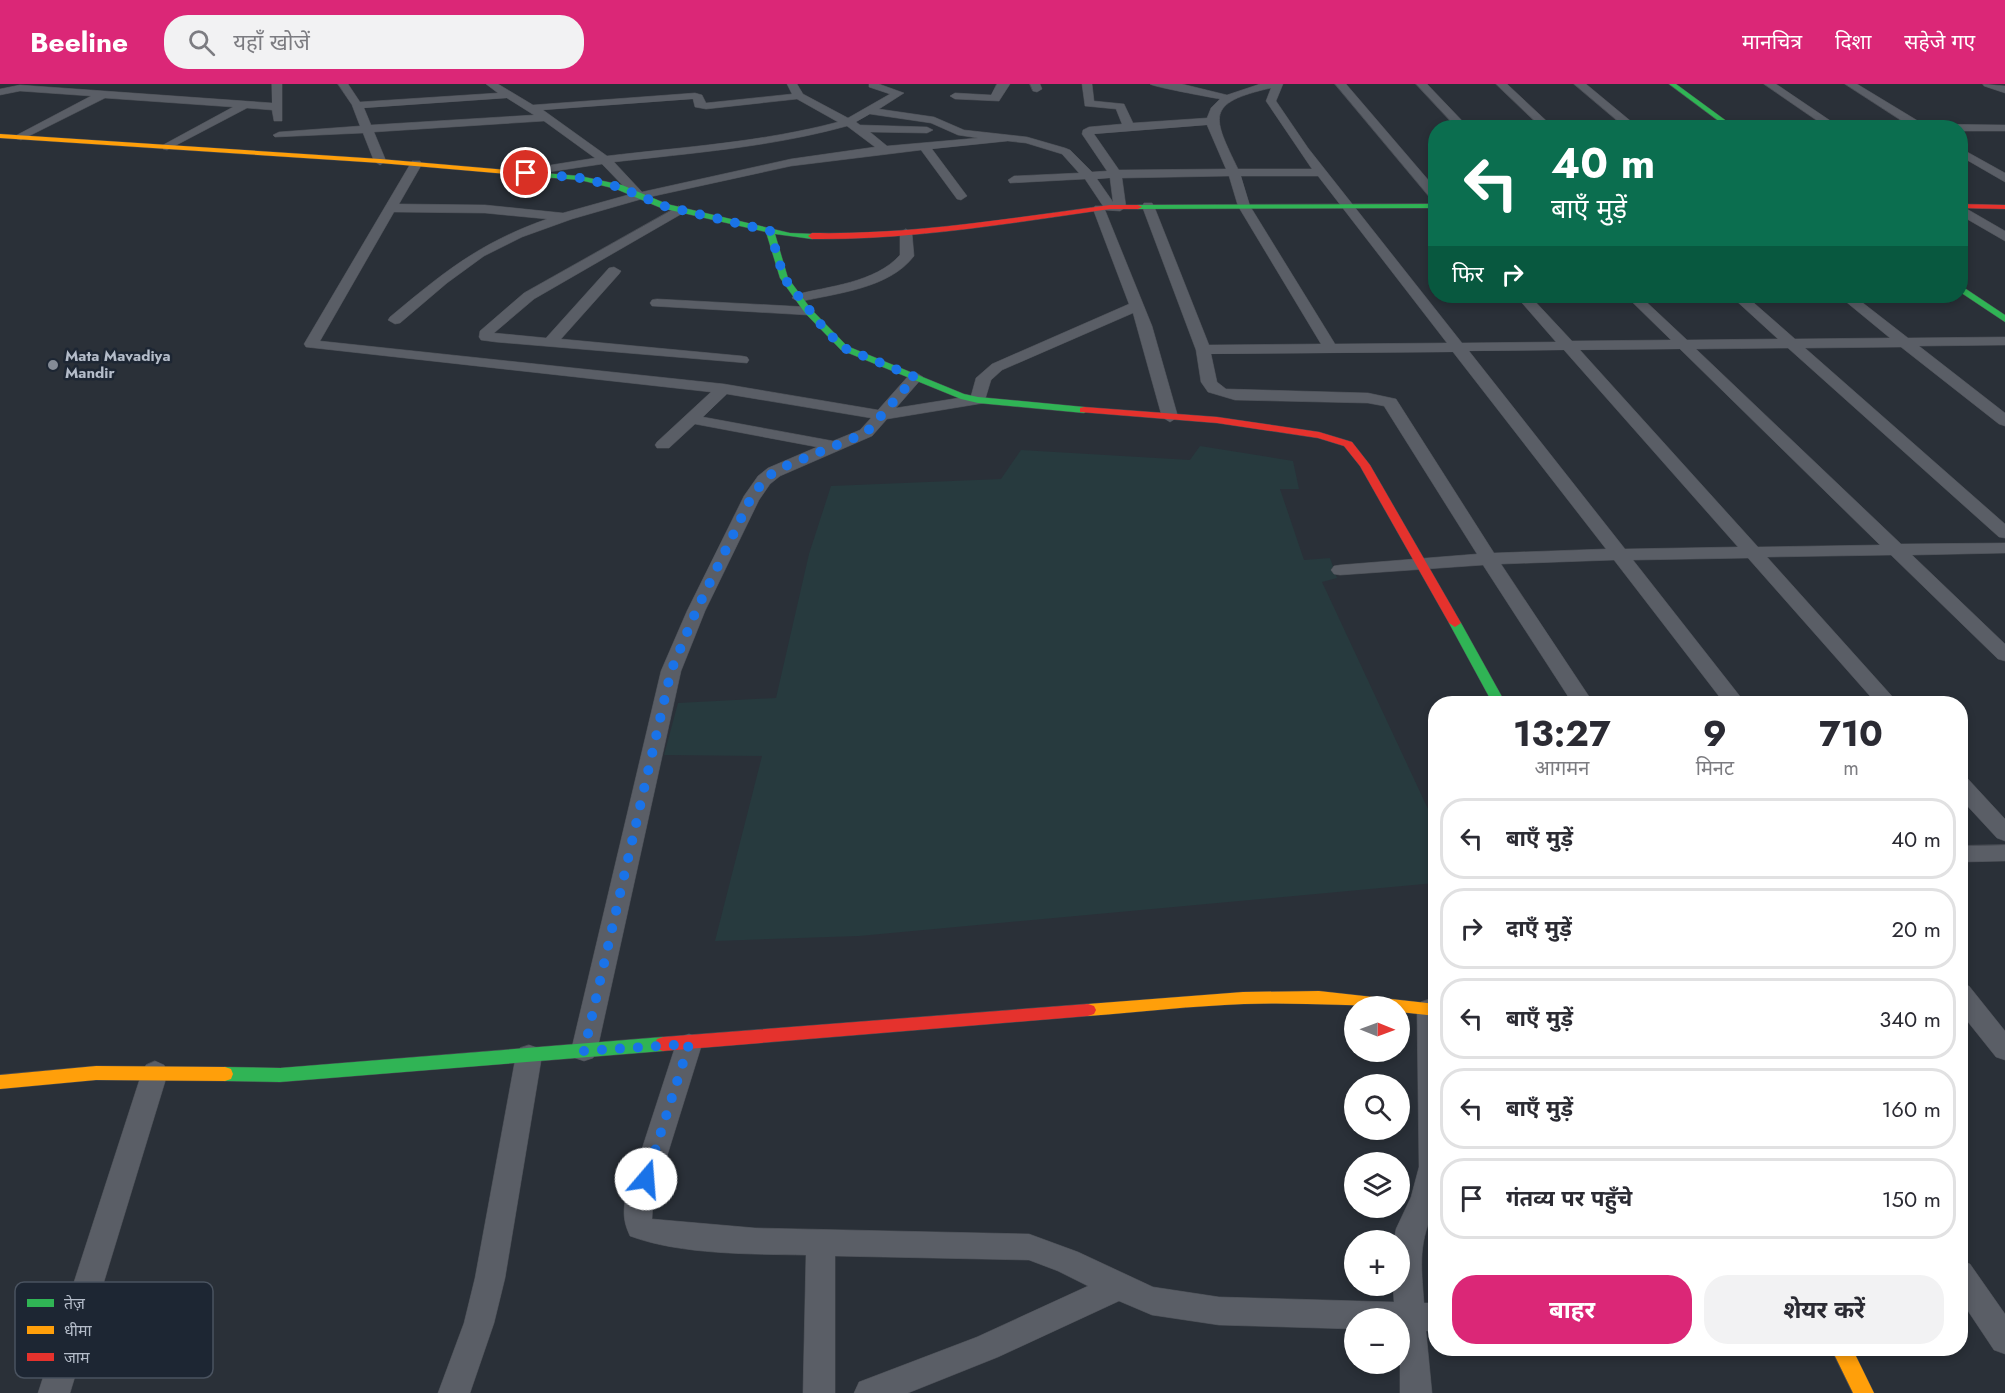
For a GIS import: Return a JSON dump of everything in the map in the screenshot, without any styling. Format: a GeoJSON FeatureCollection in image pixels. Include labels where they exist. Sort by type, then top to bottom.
{"type":"FeatureCollection","features":[{"type":"Feature","properties":{"kind":"street"},"geometry":{"type":"LineString","coordinates":[[21,137],[123,84]]}},
{"type":"Feature","properties":{"kind":"street"},"geometry":{"type":"LineString","coordinates":[[277,84],[279,135],[277,154]]}},
{"type":"Feature","properties":{"kind":"street"},"geometry":{"type":"LineString","coordinates":[[343,84],[357,105],[380,161]]}},
{"type":"Feature","properties":{"kind":"street"},"geometry":{"type":"LineString","coordinates":[[491,84],[547,117],[605,160],[619,171],[638,195]]}},
{"type":"Feature","properties":{"kind":"street"},"geometry":{"type":"LineString","coordinates":[[792,84],[799,96],[853,126],[885,150]]}},
{"type":"Feature","properties":{"kind":"street"},"geometry":{"type":"LineString","coordinates":[[853,126],[899,93],[874,87],[874,84]]}},
{"type":"Feature","properties":{"kind":"street"},"geometry":{"type":"LineString","coordinates":[[947,109],[959,84]]}},
{"type":"Feature","properties":{"kind":"street"},"geometry":{"type":"LineString","coordinates":[[871,111],[947,109],[995,99],[1002,85],[1005,84]]}},
{"type":"Feature","properties":{"kind":"street"},"geometry":{"type":"LineString","coordinates":[[1087,84],[1089,104],[1120,106],[1128,126]]}},
{"type":"Feature","properties":{"kind":"street"},"geometry":{"type":"LineString","coordinates":[[1155,84],[1184,87],[1228,98],[1276,84]]}},
{"type":"Feature","properties":{"kind":"street"},"geometry":{"type":"LineString","coordinates":[[1276,84],[1271,101],[1322,172],[1730,696]]}},
{"type":"Feature","properties":{"kind":"street"},"geometry":{"type":"LineString","coordinates":[[1340,84],[1428,188]]}},
{"type":"Feature","properties":{"kind":"street"},"geometry":{"type":"LineString","coordinates":[[1421,84],[1456,120]]}},
{"type":"Feature","properties":{"kind":"street"},"geometry":{"type":"LineString","coordinates":[[1501,84],[1540,120]]}},
{"type":"Feature","properties":{"kind":"street"},"geometry":{"type":"LineString","coordinates":[[1579,84],[1624,120]]}},
{"type":"Feature","properties":{"kind":"street"},"geometry":{"type":"LineString","coordinates":[[1672,84],[1722,120]]}},
{"type":"Feature","properties":{"kind":"street"},"geometry":{"type":"LineString","coordinates":[[1769,84],[1824,120]]}},
{"type":"Feature","properties":{"kind":"street"},"geometry":{"type":"LineString","coordinates":[[1850,84],[1910,120]]}},
{"type":"Feature","properties":{"kind":"street"},"geometry":{"type":"LineString","coordinates":[[1988,84],[2005,90]]}},
{"type":"Feature","properties":{"kind":"street"},"geometry":{"type":"LineString","coordinates":[[0,92],[20,88],[277,107]]}},
{"type":"Feature","properties":{"kind":"street"},"geometry":{"type":"LineString","coordinates":[[357,105],[509,94]]}},
{"type":"Feature","properties":{"kind":"street"},"geometry":{"type":"LineString","coordinates":[[532,108],[590,99],[691,96],[698,97],[699,105],[706,106],[799,96]]}},
{"type":"Feature","properties":{"kind":"street"},"geometry":{"type":"LineString","coordinates":[[1228,98],[1216,111],[1212,121],[1215,135],[1234,174],[1244,206],[1331,349]]}},
{"type":"Feature","properties":{"kind":"street"},"geometry":{"type":"LineString","coordinates":[[167,147],[245,105]]}},
{"type":"Feature","properties":{"kind":"street"},"geometry":{"type":"LineString","coordinates":[[947,109],[957,131]]}},
{"type":"Feature","properties":{"kind":"street"},"geometry":{"type":"LineString","coordinates":[[279,135],[547,117]]}},
{"type":"Feature","properties":{"kind":"street"},"geometry":{"type":"LineString","coordinates":[[1110,208],[1116,174],[1087,132],[1128,126],[1212,121]]}},
{"type":"Feature","properties":{"kind":"street"},"geometry":{"type":"LineString","coordinates":[[526,173],[605,160],[744,144],[853,126],[957,131],[1004,139],[1027,140],[1061,150],[1088,175],[1110,208],[1170,417]]}},
{"type":"Feature","properties":{"kind":"street"},"geometry":{"type":"LineString","coordinates":[[1968,128],[2005,128]]}},
{"type":"Feature","properties":{"kind":"street"},"geometry":{"type":"LineString","coordinates":[[0,136],[380,161],[580,178],[619,187],[679,210],[790,235],[840,237],[906,233],[1110,208],[1148,206],[1428,206]]}},
{"type":"Feature","properties":{"kind":"street"},"geometry":{"type":"LineString","coordinates":[[395,320],[466,262],[493,246],[566,217],[638,195],[794,162],[885,150],[1004,139]]}},
{"type":"Feature","properties":{"kind":"street"},"geometry":{"type":"LineString","coordinates":[[925,147],[961,196]]}},
{"type":"Feature","properties":{"kind":"street"},"geometry":{"type":"LineString","coordinates":[[1968,156],[2005,178]]}},
{"type":"Feature","properties":{"kind":"street"},"geometry":{"type":"LineString","coordinates":[[416,164],[311,344],[724,389],[882,416],[978,400],[1217,420],[1319,435],[1348,444],[1365,465],[1496,696]]}},
{"type":"Feature","properties":{"kind":"street"},"geometry":{"type":"LineString","coordinates":[[1014,180],[1116,174],[1322,172]]}},
{"type":"Feature","properties":{"kind":"street"},"geometry":{"type":"LineString","coordinates":[[1148,206],[1203,350],[1209,382],[1214,389],[1222,393],[1368,398],[1390,402],[1488,558],[1579,696]]}},
{"type":"Feature","properties":{"kind":"street"},"geometry":{"type":"LineString","coordinates":[[1968,207],[2005,207]]}},
{"type":"Feature","properties":{"kind":"street"},"geometry":{"type":"LineString","coordinates":[[390,208],[485,208],[566,217]]}},
{"type":"Feature","properties":{"kind":"street"},"geometry":{"type":"LineString","coordinates":[[679,210],[529,296],[485,334],[486,337],[742,360]]}},
{"type":"Feature","properties":{"kind":"street"},"geometry":{"type":"LineString","coordinates":[[1968,212],[2005,237]]}},
{"type":"Feature","properties":{"kind":"street"},"geometry":{"type":"LineString","coordinates":[[770,231],[784,278],[808,311],[844,348],[978,400]]}},
{"type":"Feature","properties":{"kind":"street"},"geometry":{"type":"LineString","coordinates":[[799,298],[880,275],[896,268],[907,256],[906,233]]}},
{"type":"Feature","properties":{"kind":"street"},"geometry":{"type":"LineString","coordinates":[[550,343],[614,271]]}},
{"type":"Feature","properties":{"kind":"street"},"geometry":{"type":"LineString","coordinates":[[1968,294],[2005,319]]}},
{"type":"Feature","properties":{"kind":"street"},"geometry":{"type":"LineString","coordinates":[[657,303],[808,311]]}},
{"type":"Feature","properties":{"kind":"street"},"geometry":{"type":"LineString","coordinates":[[1529,303],[1882,696]]}},
{"type":"Feature","properties":{"kind":"street"},"geometry":{"type":"LineString","coordinates":[[1640,303],[2005,655]]}},
{"type":"Feature","properties":{"kind":"street"},"geometry":{"type":"LineString","coordinates":[[1746,303],[2005,533]]}},
{"type":"Feature","properties":{"kind":"street"},"geometry":{"type":"LineString","coordinates":[[1855,303],[2005,422]]}},
{"type":"Feature","properties":{"kind":"street"},"geometry":{"type":"LineString","coordinates":[[978,400],[984,378],[997,367],[1137,306]]}},
{"type":"Feature","properties":{"kind":"street"},"geometry":{"type":"LineString","coordinates":[[1203,350],[2005,341]]}},
{"type":"Feature","properties":{"kind":"street"},"geometry":{"type":"LineString","coordinates":[[584,1051],[662,703],[678,655],[750,500],[764,480],[774,472],[866,433],[915,377]]}},
{"type":"Feature","properties":{"kind":"street"},"geometry":{"type":"LineString","coordinates":[[663,445],[724,389]]}},
{"type":"Feature","properties":{"kind":"street"},"geometry":{"type":"LineString","coordinates":[[691,419],[835,446]]}},
{"type":"Feature","properties":{"kind":"street"},"geometry":{"type":"LineString","coordinates":[[1340,570],[1488,558],[2005,548]]}},
{"type":"Feature","properties":{"kind":"street"},"geometry":{"type":"LineString","coordinates":[[1968,793],[2005,833]]}},
{"type":"Feature","properties":{"kind":"street"},"geometry":{"type":"LineString","coordinates":[[1968,854],[2005,853]]}},
{"type":"Feature","properties":{"kind":"street"},"geometry":{"type":"LineString","coordinates":[[0,1082],[96,1073],[155,1071],[280,1075],[1243,998],[1319,997],[1428,1009]]}},
{"type":"Feature","properties":{"kind":"street"},"geometry":{"type":"LineString","coordinates":[[1968,1003],[2005,1050]]}},
{"type":"Feature","properties":{"kind":"street"},"geometry":{"type":"LineString","coordinates":[[689,1044],[639,1201],[636,1216],[640,1227],[654,1232],[755,1241],[1029,1247],[1068,1261],[1118,1287],[1152,1301],[1219,1311],[1422,1317]]}},
{"type":"Feature","properties":{"kind":"street"},"geometry":{"type":"LineString","coordinates":[[454,1393],[479,1323],[490,1278],[529,1055]]}},
{"type":"Feature","properties":{"kind":"street"},"geometry":{"type":"LineString","coordinates":[[89,1282],[155,1071]]}},
{"type":"Feature","properties":{"kind":"street"},"geometry":{"type":"LineString","coordinates":[[1416,1393],[1422,1317],[1407,1245],[1410,1229],[1428,1187]]}},
{"type":"Feature","properties":{"kind":"street"},"geometry":{"type":"LineString","coordinates":[[819,1393],[821,1242]]}},
{"type":"Feature","properties":{"kind":"street"},"geometry":{"type":"LineString","coordinates":[[1968,1285],[2005,1340]]}},
{"type":"Feature","properties":{"kind":"street"},"geometry":{"type":"LineString","coordinates":[[870,1393],[987,1347],[1118,1287]]}},
{"type":"Feature","properties":{"kind":"street"},"geometry":{"type":"LineString","coordinates":[[1845,1356],[1864,1393]]}},
{"type":"Feature","properties":{"kind":"street"},"geometry":{"type":"LineString","coordinates":[[54,1393],[59,1378]]}},
{"type":"Feature","properties":{"kind":"green space"},"geometry":{"type":"Polygon","coordinates":[[[1200,446],[1293,461],[1299,489],[1280,489],[1304,560],[1330,558],[1337,578],[1322,582],[1428,809],[1428,884],[859,936],[715,941],[762,756],[664,755],[678,703],[776,698],[809,554],[831,486],[1001,479],[1021,450],[1190,460],[1200,446]]]}},
{"type":"Feature","properties":{"kind":"traffic: fast"},"geometry":{"type":"LineString","coordinates":[[1672,84],[1722,120]]}},
{"type":"Feature","properties":{"kind":"traffic: fast"},"geometry":{"type":"LineString","coordinates":[[519,173],[580,178],[619,187],[664,206],[790,235],[812,236]]}},
{"type":"Feature","properties":{"kind":"traffic: fast"},"geometry":{"type":"LineString","coordinates":[[1138,207],[1428,206]]}},
{"type":"Feature","properties":{"kind":"traffic: fast"},"geometry":{"type":"LineString","coordinates":[[770,231],[784,278],[808,311],[844,348],[961,396],[978,400],[1084,410]]}},
{"type":"Feature","properties":{"kind":"traffic: fast"},"geometry":{"type":"LineString","coordinates":[[1968,294],[2005,319]]}},
{"type":"Feature","properties":{"kind":"traffic: fast"},"geometry":{"type":"LineString","coordinates":[[1455,623],[1496,696]]}},
{"type":"Feature","properties":{"kind":"traffic: fast"},"geometry":{"type":"LineString","coordinates":[[225,1074],[280,1075],[663,1044]]}},
{"type":"Feature","properties":{"kind":"traffic: slow"},"geometry":{"type":"LineString","coordinates":[[0,136],[380,161],[519,173]]}},
{"type":"Feature","properties":{"kind":"traffic: slow"},"geometry":{"type":"LineString","coordinates":[[1088,1010],[1243,998],[1319,997],[1428,1009]]}},
{"type":"Feature","properties":{"kind":"traffic: slow"},"geometry":{"type":"LineString","coordinates":[[0,1082],[96,1073],[225,1074]]}},
{"type":"Feature","properties":{"kind":"traffic: slow"},"geometry":{"type":"LineString","coordinates":[[1845,1356],[1864,1393]]}},
{"type":"Feature","properties":{"kind":"traffic: jam"},"geometry":{"type":"LineString","coordinates":[[1968,206],[2005,207]]}},
{"type":"Feature","properties":{"kind":"traffic: jam"},"geometry":{"type":"LineString","coordinates":[[812,236],[924,232],[1110,207],[1138,207]]}},
{"type":"Feature","properties":{"kind":"traffic: jam"},"geometry":{"type":"LineString","coordinates":[[1084,410],[1217,420],[1319,435],[1348,444],[1365,465],[1455,623]]}},
{"type":"Feature","properties":{"kind":"traffic: jam"},"geometry":{"type":"LineString","coordinates":[[663,1044],[1088,1010]]}},
{"type":"Feature","properties":{"kind":"place","name":"Mata Mavadiya Mandir"},"geometry":{"type":"Point","coordinates":[53,365]}},
{"type":"Feature","properties":{"kind":"route"},"geometry":{"type":"LineString","coordinates":[[526,173],[580,178],[619,187],[664,206],[770,231],[784,278],[826,331],[844,348],[915,377],[866,433],[788,465],[764,480],[750,500],[696,611],[671,671],[584,1051],[689,1044],[646,1179]]}}]}
